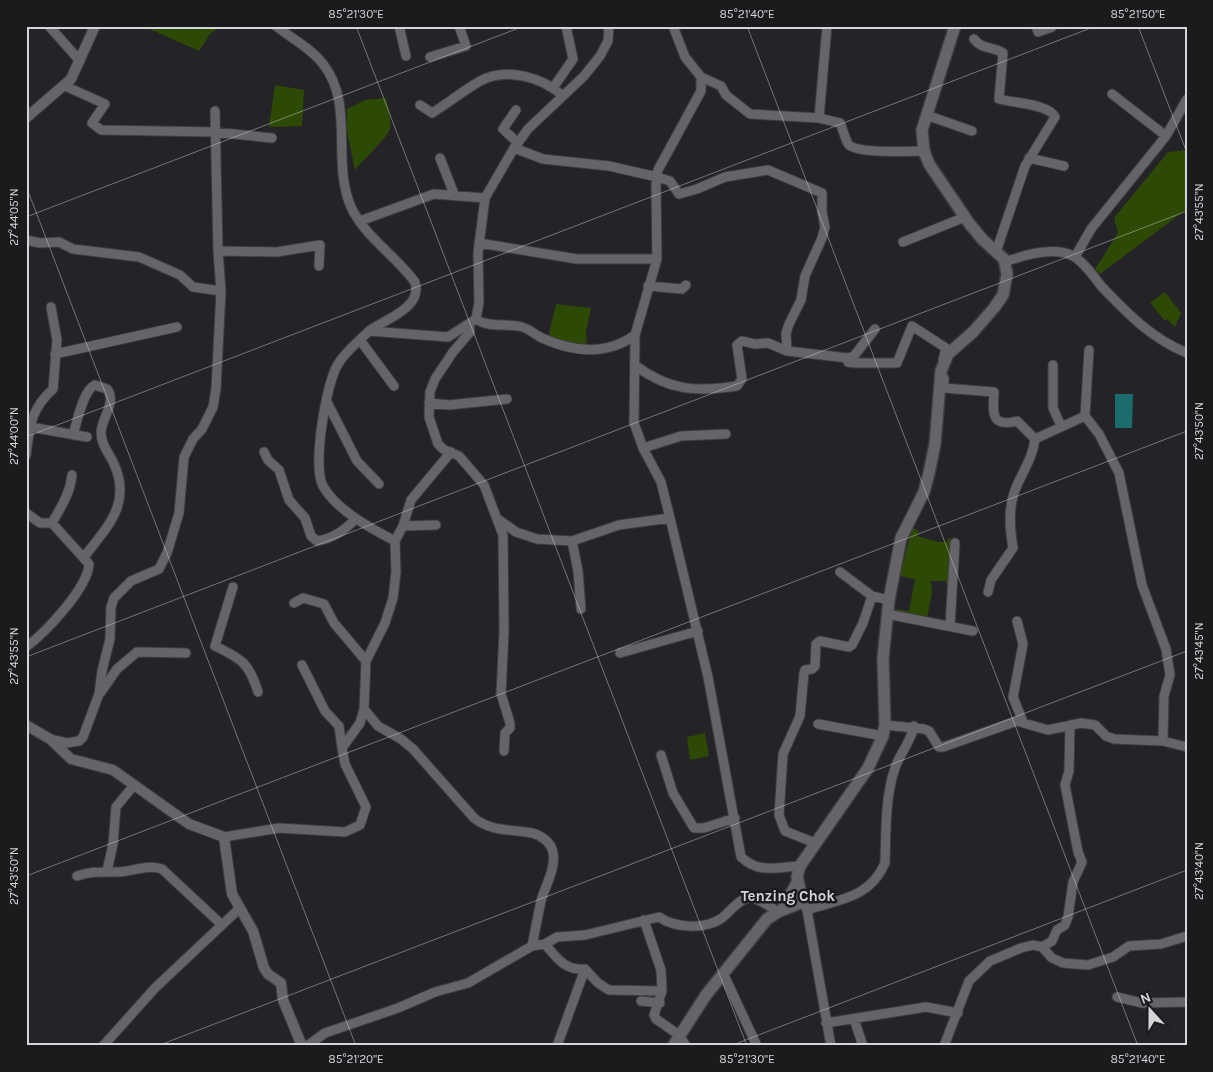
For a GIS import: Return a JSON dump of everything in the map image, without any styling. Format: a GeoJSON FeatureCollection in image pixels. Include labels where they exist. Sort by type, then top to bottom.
{"type":"FeatureCollection","features":[{"type":"Feature","properties":{"kind":"main road"},"geometry":{"type":"LineString","coordinates":[[673,1046],[706,995],[724,976],[767,919],[780,911],[805,906],[798,881],[800,866],[868,768],[884,730],[883,658],[889,600],[901,538],[924,492],[929,473],[942,369],[948,354],[973,332],[1003,295],[1007,274],[1005,262],[982,239],[965,217],[928,164],[924,151],[922,130],[955,26]]}},
{"type":"Feature","properties":{"kind":"main road"},"geometry":{"type":"LineString","coordinates":[[780,911],[798,881]]}},
{"type":"Feature","properties":{"kind":"street"},"geometry":{"type":"LineString","coordinates":[[49,26],[80,61]]}},
{"type":"Feature","properties":{"kind":"street"},"geometry":{"type":"LineString","coordinates":[[26,118],[65,86],[80,61],[95,26]]}},
{"type":"Feature","properties":{"kind":"street"},"geometry":{"type":"LineString","coordinates":[[399,26],[406,56]]}},
{"type":"Feature","properties":{"kind":"street"},"geometry":{"type":"LineString","coordinates":[[430,57],[466,46],[459,26]]}},
{"type":"Feature","properties":{"kind":"street"},"geometry":{"type":"LineString","coordinates":[[553,88],[573,59],[566,26]]}},
{"type":"Feature","properties":{"kind":"street"},"geometry":{"type":"LineString","coordinates":[[504,751],[505,733],[510,728],[510,723],[501,694],[504,535],[484,485],[459,456],[438,444],[428,416],[429,403],[435,379],[453,352],[470,332],[479,302],[478,243],[485,198],[528,129],[584,76],[600,56],[608,41],[609,26]]}},
{"type":"Feature","properties":{"kind":"street"},"geometry":{"type":"LineString","coordinates":[[672,26],[685,57],[701,77],[721,86],[726,95],[750,114],[819,118],[840,123],[847,143],[852,147],[864,150],[924,151]]}},
{"type":"Feature","properties":{"kind":"street"},"geometry":{"type":"LineString","coordinates":[[819,118],[827,26]]}},
{"type":"Feature","properties":{"kind":"street"},"geometry":{"type":"LineString","coordinates":[[1036,26],[1038,32],[1052,27]]}},
{"type":"Feature","properties":{"kind":"street"},"geometry":{"type":"LineString","coordinates":[[279,28],[323,63],[336,83],[340,95],[341,154],[351,206],[360,222],[410,275],[417,289],[413,301],[369,331],[336,366],[320,440],[318,470],[323,486],[355,519],[395,541]]}},
{"type":"Feature","properties":{"kind":"street"},"geometry":{"type":"LineString","coordinates":[[974,39],[984,48],[997,49],[1003,53],[999,100],[1035,106],[1050,111],[1054,115],[1052,124],[1029,158],[1019,181],[1010,214],[996,252]]}},
{"type":"Feature","properties":{"kind":"street"},"geometry":{"type":"LineString","coordinates":[[420,105],[432,113],[482,80],[508,75],[530,77],[553,88],[563,96]]}},
{"type":"Feature","properties":{"kind":"street"},"geometry":{"type":"LineString","coordinates":[[701,77],[701,92],[658,170],[657,259],[635,335],[634,423],[643,448],[661,482],[698,631],[741,857],[752,867],[800,866]]}},
{"type":"Feature","properties":{"kind":"street"},"geometry":{"type":"LineString","coordinates":[[65,86],[105,104],[92,123],[101,130],[214,132],[272,138]]}},
{"type":"Feature","properties":{"kind":"street"},"geometry":{"type":"LineString","coordinates":[[1112,94],[1166,136]]}},
{"type":"Feature","properties":{"kind":"street"},"geometry":{"type":"LineString","coordinates":[[1075,257],[1091,229],[1166,136],[1187,99]]}},
{"type":"Feature","properties":{"kind":"street"},"geometry":{"type":"LineString","coordinates":[[516,110],[503,129],[516,146],[543,159],[610,166],[657,177],[670,181],[678,194],[698,189],[724,177],[768,170],[822,193],[822,212],[825,227],[805,276],[801,300],[789,324],[786,334],[787,350]]}},
{"type":"Feature","properties":{"kind":"street"},"geometry":{"type":"LineString","coordinates":[[50,739],[67,743],[79,741],[86,731],[99,694],[102,671],[110,639],[111,607],[114,598],[131,581],[158,569],[167,553],[179,513],[184,457],[193,438],[202,429],[213,406],[218,373],[221,291],[214,132],[215,111]]}},
{"type":"Feature","properties":{"kind":"street"},"geometry":{"type":"LineString","coordinates":[[926,116],[972,131]]}},
{"type":"Feature","properties":{"kind":"street"},"geometry":{"type":"LineString","coordinates":[[440,158],[454,194]]}},
{"type":"Feature","properties":{"kind":"street"},"geometry":{"type":"LineString","coordinates":[[1029,158],[1064,166]]}},
{"type":"Feature","properties":{"kind":"street"},"geometry":{"type":"LineString","coordinates":[[360,222],[434,194],[454,194],[485,198]]}},
{"type":"Feature","properties":{"kind":"street"},"geometry":{"type":"LineString","coordinates":[[903,242],[965,217]]}},
{"type":"Feature","properties":{"kind":"street"},"geometry":{"type":"LineString","coordinates":[[26,240],[40,243],[59,242],[73,249],[139,257],[180,275],[193,288],[221,291]]}},
{"type":"Feature","properties":{"kind":"street"},"geometry":{"type":"LineString","coordinates":[[478,243],[578,259],[657,259]]}},
{"type":"Feature","properties":{"kind":"street"},"geometry":{"type":"LineString","coordinates":[[218,251],[277,252],[320,245],[319,266]]}},
{"type":"Feature","properties":{"kind":"street"},"geometry":{"type":"LineString","coordinates":[[1005,262],[1020,257],[1051,252],[1061,252],[1075,257],[1132,319],[1154,337],[1187,353]]}},
{"type":"Feature","properties":{"kind":"street"},"geometry":{"type":"LineString","coordinates":[[648,286],[682,288],[686,285]]}},
{"type":"Feature","properties":{"kind":"street"},"geometry":{"type":"LineString","coordinates":[[26,455],[29,423],[39,404],[53,389],[56,340],[51,307]]}},
{"type":"Feature","properties":{"kind":"street"},"geometry":{"type":"LineString","coordinates":[[369,331],[448,337],[472,321],[522,327],[542,338],[577,350],[589,351],[615,346],[635,335]]}},
{"type":"Feature","properties":{"kind":"street"},"geometry":{"type":"LineString","coordinates":[[848,358],[848,362],[854,363],[897,364],[912,326],[946,348],[942,369],[944,388],[994,392],[992,414],[997,420],[1003,423],[1017,420],[1035,439],[1034,448],[1014,494],[1009,523],[1012,548],[994,575],[988,592]]}},
{"type":"Feature","properties":{"kind":"street"},"geometry":{"type":"LineString","coordinates":[[55,354],[177,327]]}},
{"type":"Feature","properties":{"kind":"street"},"geometry":{"type":"LineString","coordinates":[[636,366],[654,379],[686,390],[726,388],[737,386],[742,379],[738,345],[742,341],[755,344],[768,343],[787,350],[848,358],[854,356],[875,328]]}},
{"type":"Feature","properties":{"kind":"street"},"geometry":{"type":"LineString","coordinates":[[360,340],[394,386]]}},
{"type":"Feature","properties":{"kind":"street"},"geometry":{"type":"LineString","coordinates":[[1089,350],[1086,416],[1099,434],[1119,472],[1142,585],[1166,648],[1170,675],[1164,696],[1163,741]]}},
{"type":"Feature","properties":{"kind":"street"},"geometry":{"type":"LineString","coordinates":[[1053,365],[1052,402],[1061,426]]}},
{"type":"Feature","properties":{"kind":"street"},"geometry":{"type":"LineString","coordinates":[[74,435],[81,406],[91,387],[95,385],[107,389],[111,398],[110,406],[102,425],[102,441],[120,478],[122,488],[120,503],[104,531],[84,557]]}},
{"type":"Feature","properties":{"kind":"street"},"geometry":{"type":"LineString","coordinates":[[429,403],[449,405],[508,399]]}},
{"type":"Feature","properties":{"kind":"street"},"geometry":{"type":"LineString","coordinates":[[327,402],[357,461],[379,484]]}},
{"type":"Feature","properties":{"kind":"street"},"geometry":{"type":"LineString","coordinates":[[1035,439],[1086,416]]}},
{"type":"Feature","properties":{"kind":"street"},"geometry":{"type":"LineString","coordinates":[[29,423],[87,437]]}},
{"type":"Feature","properties":{"kind":"street"},"geometry":{"type":"LineString","coordinates":[[643,448],[681,436],[726,434]]}},
{"type":"Feature","properties":{"kind":"street"},"geometry":{"type":"LineString","coordinates":[[264,452],[268,460],[279,470],[289,500],[304,518],[312,536],[317,540],[326,539],[349,526],[355,519]]}},
{"type":"Feature","properties":{"kind":"street"},"geometry":{"type":"LineString","coordinates":[[342,748],[360,723],[364,710],[366,661],[390,611],[396,572],[395,541],[403,526],[411,500],[451,452]]}},
{"type":"Feature","properties":{"kind":"street"},"geometry":{"type":"LineString","coordinates":[[52,523],[65,501],[72,475]]}},
{"type":"Feature","properties":{"kind":"street"},"geometry":{"type":"LineString","coordinates":[[26,513],[40,523],[52,523],[84,557],[88,569],[83,581],[64,609],[26,647]]}},
{"type":"Feature","properties":{"kind":"street"},"geometry":{"type":"LineString","coordinates":[[498,520],[516,532],[537,539],[572,541],[619,525],[670,518]]}},
{"type":"Feature","properties":{"kind":"street"},"geometry":{"type":"LineString","coordinates":[[403,526],[436,525]]}},
{"type":"Feature","properties":{"kind":"street"},"geometry":{"type":"LineString","coordinates":[[572,541],[578,571],[581,609]]}},
{"type":"Feature","properties":{"kind":"street"},"geometry":{"type":"LineString","coordinates":[[950,626],[955,542]]}},
{"type":"Feature","properties":{"kind":"street"},"geometry":{"type":"LineString","coordinates":[[840,572],[872,596],[889,600]]}},
{"type":"Feature","properties":{"kind":"street"},"geometry":{"type":"LineString","coordinates":[[233,587],[215,646],[238,657],[247,665],[253,674],[258,692]]}},
{"type":"Feature","properties":{"kind":"street"},"geometry":{"type":"LineString","coordinates":[[815,843],[785,831],[782,827],[779,815],[783,754],[800,716],[805,670],[812,669],[815,666],[816,644],[820,641],[849,647],[852,645],[863,623],[872,596]]}},
{"type":"Feature","properties":{"kind":"street"},"geometry":{"type":"LineString","coordinates":[[294,603],[303,598],[324,604],[334,623],[366,661]]}},
{"type":"Feature","properties":{"kind":"street"},"geometry":{"type":"LineString","coordinates":[[887,614],[973,631]]}},
{"type":"Feature","properties":{"kind":"street"},"geometry":{"type":"LineString","coordinates":[[1017,621],[1023,644],[1013,697],[1024,722]]}},
{"type":"Feature","properties":{"kind":"street"},"geometry":{"type":"LineString","coordinates":[[620,653],[698,631]]}},
{"type":"Feature","properties":{"kind":"street"},"geometry":{"type":"LineString","coordinates":[[99,694],[117,668],[136,652],[186,652]]}},
{"type":"Feature","properties":{"kind":"street"},"geometry":{"type":"LineString","coordinates":[[26,726],[50,739],[71,759],[113,770],[189,824],[224,837],[279,828],[345,832],[360,825],[366,808],[345,764],[339,726],[325,711],[302,665]]}},
{"type":"Feature","properties":{"kind":"street"},"geometry":{"type":"LineString","coordinates":[[364,710],[378,726],[413,748],[474,818],[484,825],[508,832],[534,833],[545,838],[553,852],[550,881],[542,898],[532,946]]}},
{"type":"Feature","properties":{"kind":"street"},"geometry":{"type":"LineString","coordinates":[[818,724],[884,730],[914,726],[929,731],[935,742],[943,747],[1010,722],[1024,722],[1048,730],[1081,723],[1095,725],[1106,736],[1114,739],[1163,741],[1187,746]]}},
{"type":"Feature","properties":{"kind":"street"},"geometry":{"type":"LineString","coordinates":[[1042,947],[1052,941],[1057,930],[1065,925],[1073,882],[1082,862],[1078,852],[1065,785],[1069,771],[1070,725]]}},
{"type":"Feature","properties":{"kind":"street"},"geometry":{"type":"LineString","coordinates":[[831,1046],[805,906],[852,898],[871,885],[882,871],[885,863],[890,784],[895,767],[908,746],[914,726]]}},
{"type":"Feature","properties":{"kind":"street"},"geometry":{"type":"LineString","coordinates":[[661,755],[673,793],[694,828],[704,828],[735,818]]}},
{"type":"Feature","properties":{"kind":"street"},"geometry":{"type":"LineString","coordinates":[[106,871],[113,844],[116,807],[134,785]]}},
{"type":"Feature","properties":{"kind":"street"},"geometry":{"type":"LineString","coordinates":[[224,837],[230,885],[253,931],[264,968],[268,974],[281,983],[283,1000],[302,1046]]}},
{"type":"Feature","properties":{"kind":"street"},"geometry":{"type":"LineString","coordinates":[[77,876],[91,871],[115,872],[150,866],[162,869],[221,924]]}},
{"type":"Feature","properties":{"kind":"street"},"geometry":{"type":"LineString","coordinates":[[307,1046],[325,1034],[398,1008],[435,992],[468,983],[532,946],[545,944],[557,937],[585,935],[659,917],[673,924],[691,927],[720,919],[743,900],[750,898],[780,911]]}},
{"type":"Feature","properties":{"kind":"street"},"geometry":{"type":"LineString","coordinates":[[103,1046],[155,988],[240,908]]}},
{"type":"Feature","properties":{"kind":"street"},"geometry":{"type":"LineString","coordinates":[[644,920],[661,970],[662,991],[660,1003],[654,1015],[656,1019],[679,1035],[686,1046]]}},
{"type":"Feature","properties":{"kind":"street"},"geometry":{"type":"LineString","coordinates":[[944,1046],[970,981],[990,961],[1032,945],[1042,947],[1052,958],[1063,963],[1088,965],[1112,956],[1129,946],[1161,944],[1187,936]]}},
{"type":"Feature","properties":{"kind":"street"},"geometry":{"type":"LineString","coordinates":[[545,944],[563,965],[574,970],[585,969]]}},
{"type":"Feature","properties":{"kind":"street"},"geometry":{"type":"LineString","coordinates":[[585,969],[598,983],[609,990],[662,991]]}},
{"type":"Feature","properties":{"kind":"street"},"geometry":{"type":"LineString","coordinates":[[557,1046],[585,969]]}},
{"type":"Feature","properties":{"kind":"street"},"geometry":{"type":"LineString","coordinates":[[724,976],[757,1046]]}},
{"type":"Feature","properties":{"kind":"street"},"geometry":{"type":"LineString","coordinates":[[1117,997],[1142,1004],[1187,1002]]}},
{"type":"Feature","properties":{"kind":"street"},"geometry":{"type":"LineString","coordinates":[[641,1001],[660,1003]]}},
{"type":"Feature","properties":{"kind":"street"},"geometry":{"type":"LineString","coordinates":[[826,1023],[926,1007],[958,1013]]}},
{"type":"Feature","properties":{"kind":"street"},"geometry":{"type":"LineString","coordinates":[[854,1019],[863,1046]]}},
{"type":"Feature","properties":{"kind":"green space"},"geometry":{"type":"Polygon","coordinates":[[[143,26],[221,26],[210,34],[199,51],[143,26]]]}},
{"type":"Feature","properties":{"kind":"green space"},"geometry":{"type":"Polygon","coordinates":[[[275,85],[304,90],[302,126],[269,127],[275,85]]]}},
{"type":"Feature","properties":{"kind":"green space"},"geometry":{"type":"Polygon","coordinates":[[[386,98],[390,117],[390,129],[355,170],[347,131],[347,109],[365,100],[386,98]]]}},
{"type":"Feature","properties":{"kind":"green space"},"geometry":{"type":"Polygon","coordinates":[[[1187,150],[1187,209],[1100,274],[1095,269],[1118,233],[1114,218],[1168,152],[1187,150]]]}},
{"type":"Feature","properties":{"kind":"green space"},"geometry":{"type":"Polygon","coordinates":[[[1165,292],[1181,313],[1175,327],[1167,319],[1165,321],[1150,303],[1165,292]]]}},
{"type":"Feature","properties":{"kind":"green space"},"geometry":{"type":"Polygon","coordinates":[[[556,304],[591,308],[586,332],[587,347],[548,338],[556,304]]]}},
{"type":"Feature","properties":{"kind":"green space"},"geometry":{"type":"Polygon","coordinates":[[[912,528],[919,531],[917,536],[938,542],[947,542],[948,538],[953,539],[949,585],[946,584],[946,581],[931,581],[932,593],[927,618],[894,613],[895,609],[909,611],[915,579],[900,576],[912,528]]]}},
{"type":"Feature","properties":{"kind":"green space"},"geometry":{"type":"Polygon","coordinates":[[[705,733],[709,756],[690,760],[687,737],[705,733]]]}},
{"type":"Feature","properties":{"kind":"water"},"geometry":{"type":"Polygon","coordinates":[[[1115,394],[1133,394],[1132,428],[1115,428],[1115,394]]]}},
{"type":"Feature","properties":{"kind":"district","name":"Tenzing Chok"},"geometry":{"type":"Point","coordinates":[788,896]}}]}
